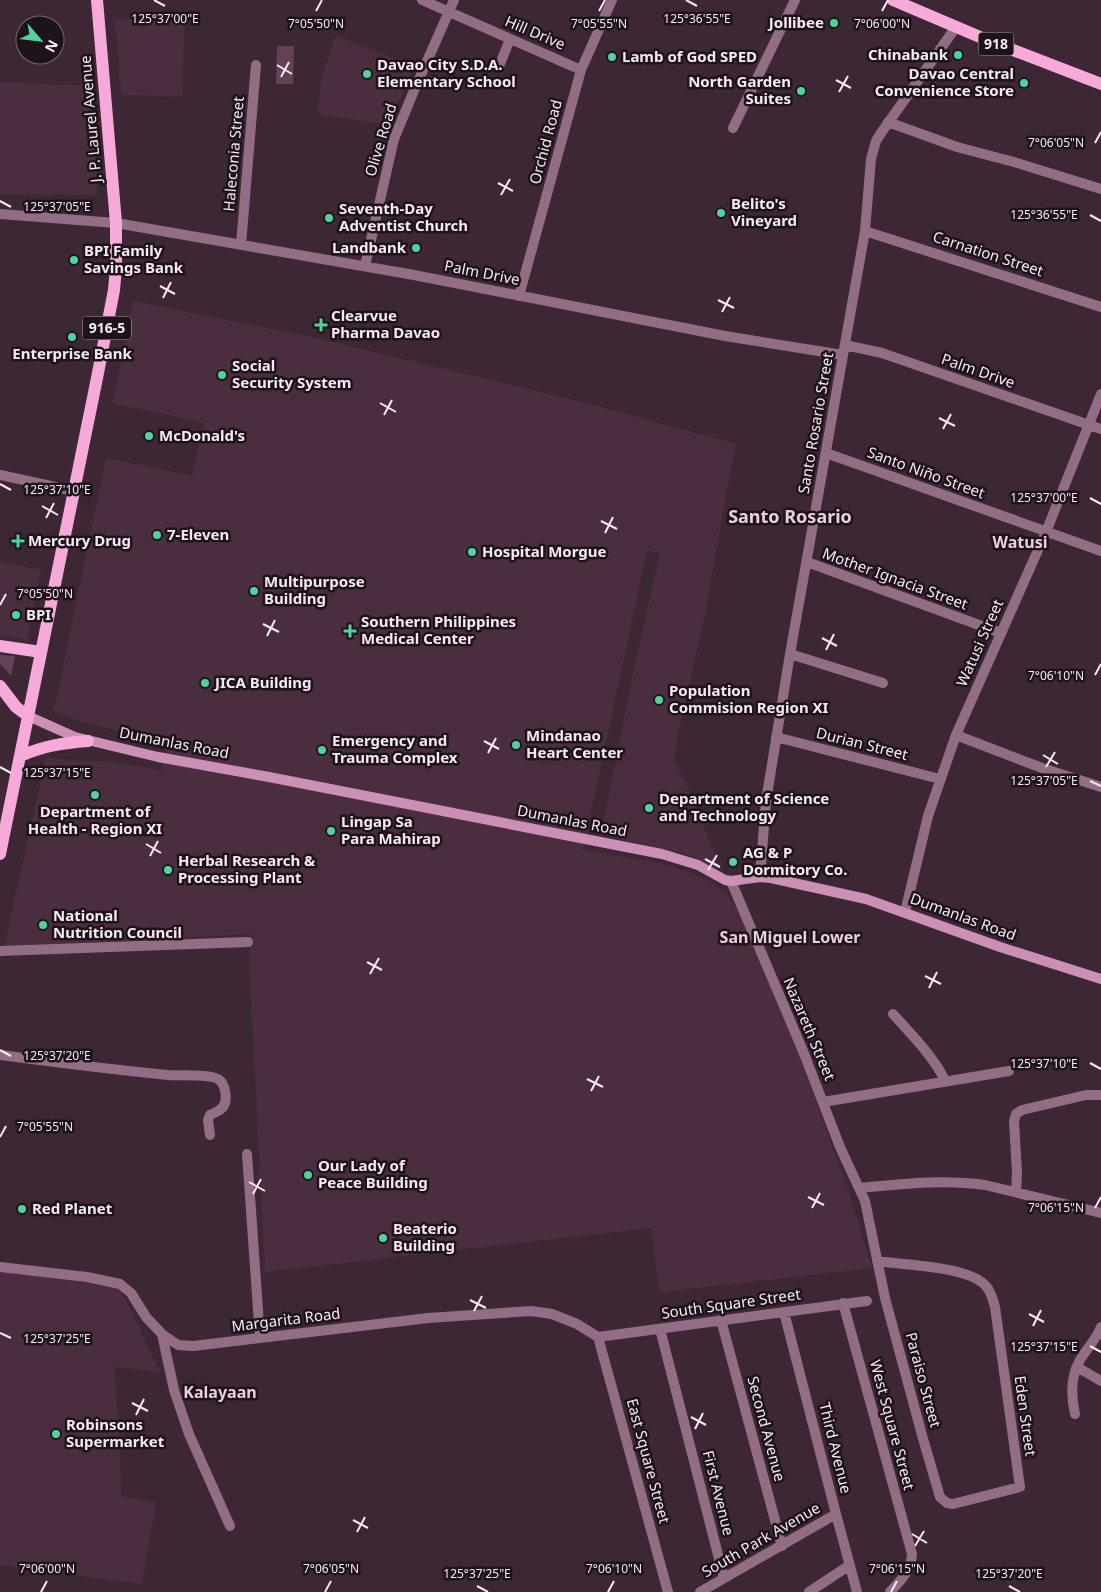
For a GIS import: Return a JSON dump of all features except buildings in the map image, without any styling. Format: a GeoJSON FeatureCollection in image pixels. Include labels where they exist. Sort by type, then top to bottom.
{"type":"FeatureCollection","features":[{"type":"Feature","properties":{"kind":"main road","name":"J. P. Laurel Avenue"},"geometry":{"type":"LineString","coordinates":[[0,854],[111,310],[116,267],[116,222],[97,0]]}},
{"type":"Feature","properties":{"kind":"main road","name":"918"},"geometry":{"type":"LineString","coordinates":[[893,0],[1101,84]]}},
{"type":"Feature","properties":{"kind":"main road"},"geometry":{"type":"LineString","coordinates":[[0,646],[41,652]]}},
{"type":"Feature","properties":{"kind":"main road"},"geometry":{"type":"LineString","coordinates":[[0,686],[16,707],[28,716]]}},
{"type":"Feature","properties":{"kind":"main road","name":"Dumanlas Road"},"geometry":{"type":"LineString","coordinates":[[28,716],[65,734],[158,757],[662,854],[698,865],[725,880],[731,881],[760,877],[860,897],[1007,949],[1101,979]]}},
{"type":"Feature","properties":{"kind":"main road"},"geometry":{"type":"LineString","coordinates":[[20,756],[42,747],[88,741]]}},
{"type":"Feature","properties":{"kind":"street","name":"Hill Drive"},"geometry":{"type":"LineString","coordinates":[[422,0],[581,70]]}},
{"type":"Feature","properties":{"kind":"street","name":"Olive Road"},"geometry":{"type":"LineString","coordinates":[[365,266],[394,139],[412,93],[454,0]]}},
{"type":"Feature","properties":{"kind":"street","name":"Orchid Road"},"geometry":{"type":"LineString","coordinates":[[519,296],[581,70],[612,0]]}},
{"type":"Feature","properties":{"kind":"street"},"geometry":{"type":"LineString","coordinates":[[733,128],[795,0]]}},
{"type":"Feature","properties":{"kind":"street","name":"Santo Rosario Street"},"geometry":{"type":"LineString","coordinates":[[760,877],[765,810],[776,737],[865,231],[871,159],[876,141],[888,122],[956,27]]}},
{"type":"Feature","properties":{"kind":"street"},"geometry":{"type":"LineString","coordinates":[[500,64],[510,39]]}},
{"type":"Feature","properties":{"kind":"street","name":"Haleconia Street"},"geometry":{"type":"LineString","coordinates":[[241,245],[256,65]]}},
{"type":"Feature","properties":{"kind":"street"},"geometry":{"type":"LineString","coordinates":[[888,122],[957,147],[1014,162],[1101,189]]}},
{"type":"Feature","properties":{"kind":"street","name":"Palm Drive"},"geometry":{"type":"LineString","coordinates":[[0,214],[116,222],[365,266],[725,336],[882,354],[1101,429]]}},
{"type":"Feature","properties":{"kind":"street","name":"Carnation Street"},"geometry":{"type":"LineString","coordinates":[[865,231],[1101,307]]}},
{"type":"Feature","properties":{"kind":"street","name":"Watusi Street"},"geometry":{"type":"LineString","coordinates":[[905,912],[928,816],[956,735],[1046,532],[1101,394]]}},
{"type":"Feature","properties":{"kind":"street","name":"Santo Niño Street"},"geometry":{"type":"LineString","coordinates":[[826,454],[1101,552]]}},
{"type":"Feature","properties":{"kind":"street"},"geometry":{"type":"LineString","coordinates":[[0,474],[74,491]]}},
{"type":"Feature","properties":{"kind":"street","name":"Mother Ignacia Street"},"geometry":{"type":"LineString","coordinates":[[807,562],[1001,634]]}},
{"type":"Feature","properties":{"kind":"street"},"geometry":{"type":"LineString","coordinates":[[790,654],[883,683]]}},
{"type":"Feature","properties":{"kind":"street"},"geometry":{"type":"LineString","coordinates":[[956,735],[1042,768],[1101,787]]}},
{"type":"Feature","properties":{"kind":"street","name":"Durian Street"},"geometry":{"type":"LineString","coordinates":[[776,737],[940,780]]}},
{"type":"Feature","properties":{"kind":"street","name":"Nazareth Street"},"geometry":{"type":"LineString","coordinates":[[731,881],[803,1050],[840,1147],[860,1188]]}},
{"type":"Feature","properties":{"kind":"street"},"geometry":{"type":"LineString","coordinates":[[0,951],[248,942]]}},
{"type":"Feature","properties":{"kind":"street"},"geometry":{"type":"LineString","coordinates":[[893,1014],[921,1045],[944,1081]]}},
{"type":"Feature","properties":{"kind":"street"},"geometry":{"type":"LineString","coordinates":[[0,1055],[171,1076],[213,1077],[219,1079],[223,1084],[225,1102],[222,1109],[210,1115],[208,1120],[210,1134]]}},
{"type":"Feature","properties":{"kind":"street"},"geometry":{"type":"LineString","coordinates":[[823,1102],[1009,1071]]}},
{"type":"Feature","properties":{"kind":"street"},"geometry":{"type":"LineString","coordinates":[[1016,1192],[1018,1172],[1014,1121],[1016,1114],[1022,1110],[1086,1095],[1101,1095]]}},
{"type":"Feature","properties":{"kind":"street"},"geometry":{"type":"LineString","coordinates":[[247,1154],[260,1338]]}},
{"type":"Feature","properties":{"kind":"street"},"geometry":{"type":"LineString","coordinates":[[860,1188],[932,1181],[953,1181],[985,1185],[1101,1213]]}},
{"type":"Feature","properties":{"kind":"street","name":"Paraiso Street"},"geometry":{"type":"LineString","coordinates":[[860,1188],[868,1214],[885,1298],[940,1497],[947,1503],[953,1504],[1020,1487]]}},
{"type":"Feature","properties":{"kind":"street","name":"Eden Street"},"geometry":{"type":"LineString","coordinates":[[877,1262],[961,1272],[973,1276],[987,1286],[995,1307],[1020,1487]]}},
{"type":"Feature","properties":{"kind":"street","name":"Margarita Road"},"geometry":{"type":"LineString","coordinates":[[0,1267],[87,1277],[120,1284],[131,1293],[146,1317],[162,1334],[178,1345],[194,1346],[428,1318],[531,1311],[552,1314],[577,1324],[598,1337]]}},
{"type":"Feature","properties":{"kind":"street","name":"South Square Street"},"geometry":{"type":"LineString","coordinates":[[598,1337],[867,1301]]}},
{"type":"Feature","properties":{"kind":"street","name":"West Square Street"},"geometry":{"type":"LineString","coordinates":[[843,1304],[912,1554],[911,1564],[907,1573],[890,1592]]}},
{"type":"Feature","properties":{"kind":"street","name":"Third Avenue"},"geometry":{"type":"LineString","coordinates":[[784,1312],[858,1592]]}},
{"type":"Feature","properties":{"kind":"street","name":"Second Avenue"},"geometry":{"type":"LineString","coordinates":[[720,1320],[782,1546]]}},
{"type":"Feature","properties":{"kind":"street"},"geometry":{"type":"LineString","coordinates":[[1075,1414],[1072,1394],[1076,1367],[1096,1338],[1101,1327]]}},
{"type":"Feature","properties":{"kind":"street","name":"First Avenue"},"geometry":{"type":"LineString","coordinates":[[660,1328],[724,1578]]}},
{"type":"Feature","properties":{"kind":"street"},"geometry":{"type":"LineString","coordinates":[[162,1334],[174,1390],[189,1434],[230,1526]]}},
{"type":"Feature","properties":{"kind":"street","name":"East Square Street"},"geometry":{"type":"LineString","coordinates":[[598,1337],[668,1592]]}},
{"type":"Feature","properties":{"kind":"street"},"geometry":{"type":"LineString","coordinates":[[1076,1367],[1101,1382]]}},
{"type":"Feature","properties":{"kind":"street","name":"South Park Avenue"},"geometry":{"type":"LineString","coordinates":[[700,1592],[836,1514]]}},
{"type":"Feature","properties":{"kind":"street"},"geometry":{"type":"LineString","coordinates":[[809,1592],[850,1565]]}},
{"type":"Feature","properties":{"kind":"shaded area"},"geometry":{"type":"Polygon","coordinates":[[[115,19],[185,21],[182,97],[121,95],[115,19]]]}},
{"type":"Feature","properties":{"kind":"shaded area","name":"Davao City S.D.A. Elementary School"},"geometry":{"type":"Polygon","coordinates":[[[336,35],[414,67],[388,125],[318,114],[321,80],[336,35]]]}},
{"type":"Feature","properties":{"kind":"shaded area"},"geometry":{"type":"Polygon","coordinates":[[[277,46],[294,46],[293,84],[276,84],[277,46]]]}},
{"type":"Feature","properties":{"kind":"shaded area"},"geometry":{"type":"Polygon","coordinates":[[[0,82],[93,86],[97,195],[0,194],[0,82]]]}},
{"type":"Feature","properties":{"kind":"shaded area"},"geometry":{"type":"Polygon","coordinates":[[[133,301],[312,337],[590,404],[736,444],[706,610],[674,760],[694,801],[721,870],[683,853],[601,835],[632,678],[660,553],[647,551],[583,850],[656,862],[689,872],[713,882],[733,902],[786,1018],[850,1195],[872,1268],[659,1292],[651,1228],[265,1272],[249,963],[250,934],[5,946],[46,758],[111,762],[161,770],[166,742],[85,723],[54,711],[106,458],[192,476],[204,423],[113,403],[133,301]]]}},
{"type":"Feature","properties":{"kind":"shaded area"},"geometry":{"type":"Polygon","coordinates":[[[0,562],[41,570],[27,640],[0,635],[0,562]]]}},
{"type":"Feature","properties":{"kind":"shaded area"},"geometry":{"type":"Polygon","coordinates":[[[0,655],[15,656],[11,676],[0,664],[0,655]]]}},
{"type":"Feature","properties":{"kind":"shaded area"},"geometry":{"type":"Polygon","coordinates":[[[0,1270],[120,1288],[160,1372],[115,1367],[122,1497],[156,1502],[142,1584],[0,1565],[0,1270]]]}},
{"type":"Feature","properties":{"kind":"place","name":"Jollibee"},"geometry":{"type":"Point","coordinates":[834,23]}},
{"type":"Feature","properties":{"kind":"place","name":"Chinabank"},"geometry":{"type":"Point","coordinates":[958,55]}},
{"type":"Feature","properties":{"kind":"place","name":"Lamb of God SPED"},"geometry":{"type":"Point","coordinates":[612,57]}},
{"type":"Feature","properties":{"kind":"place","name":"Davao City S.D.A. Elementary School"},"geometry":{"type":"Point","coordinates":[367,74]}},
{"type":"Feature","properties":{"kind":"place","name":"Davao Central Convenience Store"},"geometry":{"type":"Point","coordinates":[1024,83]}},
{"type":"Feature","properties":{"kind":"place","name":"North Garden Suites"},"geometry":{"type":"Point","coordinates":[801,91]}},
{"type":"Feature","properties":{"kind":"place","name":"Belito's Vineyard"},"geometry":{"type":"Point","coordinates":[721,213]}},
{"type":"Feature","properties":{"kind":"place","name":"Seventh-Day Adventist Church"},"geometry":{"type":"Point","coordinates":[329,218]}},
{"type":"Feature","properties":{"kind":"place","name":"Landbank"},"geometry":{"type":"Point","coordinates":[416,248]}},
{"type":"Feature","properties":{"kind":"place","name":"BPI Family Savings Bank"},"geometry":{"type":"Point","coordinates":[74,260]}},
{"type":"Feature","properties":{"kind":"place","name":"Clearvue Pharma Davao"},"geometry":{"type":"Point","coordinates":[321,325]}},
{"type":"Feature","properties":{"kind":"place","name":"Enterprise Bank"},"geometry":{"type":"Point","coordinates":[72,337]}},
{"type":"Feature","properties":{"kind":"place","name":"Social Security System"},"geometry":{"type":"Point","coordinates":[222,375]}},
{"type":"Feature","properties":{"kind":"place","name":"McDonald's"},"geometry":{"type":"Point","coordinates":[149,436]}},
{"type":"Feature","properties":{"kind":"place","name":"7-Eleven"},"geometry":{"type":"Point","coordinates":[157,535]}},
{"type":"Feature","properties":{"kind":"place","name":"Mercury Drug"},"geometry":{"type":"Point","coordinates":[18,541]}},
{"type":"Feature","properties":{"kind":"place","name":"Hospital Morgue"},"geometry":{"type":"Point","coordinates":[472,552]}},
{"type":"Feature","properties":{"kind":"place","name":"Multipurpose Building"},"geometry":{"type":"Point","coordinates":[254,591]}},
{"type":"Feature","properties":{"kind":"place","name":"BPI"},"geometry":{"type":"Point","coordinates":[16,615]}},
{"type":"Feature","properties":{"kind":"place","name":"Southern Philippines Medical Center"},"geometry":{"type":"Point","coordinates":[350,631]}},
{"type":"Feature","properties":{"kind":"place","name":"JICA Building"},"geometry":{"type":"Point","coordinates":[205,683]}},
{"type":"Feature","properties":{"kind":"place","name":"Population Commision Region XI"},"geometry":{"type":"Point","coordinates":[659,700]}},
{"type":"Feature","properties":{"kind":"place","name":"Mindanao Heart Center"},"geometry":{"type":"Point","coordinates":[516,745]}},
{"type":"Feature","properties":{"kind":"place","name":"Emergency and Trauma Complex"},"geometry":{"type":"Point","coordinates":[322,750]}},
{"type":"Feature","properties":{"kind":"place","name":"Department of Health - Region XI"},"geometry":{"type":"Point","coordinates":[95,795]}},
{"type":"Feature","properties":{"kind":"place","name":"Department of Science and Technology"},"geometry":{"type":"Point","coordinates":[649,808]}},
{"type":"Feature","properties":{"kind":"place","name":"Lingap Sa Para Mahirap"},"geometry":{"type":"Point","coordinates":[331,831]}},
{"type":"Feature","properties":{"kind":"place","name":"AG & P Dormitory Co."},"geometry":{"type":"Point","coordinates":[733,862]}},
{"type":"Feature","properties":{"kind":"place","name":"Herbal Research & Processing Plant"},"geometry":{"type":"Point","coordinates":[168,870]}},
{"type":"Feature","properties":{"kind":"place","name":"National Nutrition Council"},"geometry":{"type":"Point","coordinates":[43,925]}},
{"type":"Feature","properties":{"kind":"place","name":"Our Lady of Peace Building"},"geometry":{"type":"Point","coordinates":[308,1175]}},
{"type":"Feature","properties":{"kind":"place","name":"Red Planet"},"geometry":{"type":"Point","coordinates":[22,1209]}},
{"type":"Feature","properties":{"kind":"place","name":"Beaterio Building"},"geometry":{"type":"Point","coordinates":[383,1238]}},
{"type":"Feature","properties":{"kind":"place","name":"Robinsons Supermarket"},"geometry":{"type":"Point","coordinates":[56,1434]}},
{"type":"Feature","properties":{"kind":"district","name":"Santo Rosario"},"geometry":{"type":"Point","coordinates":[790,517]}},
{"type":"Feature","properties":{"kind":"district","name":"Watusi"},"geometry":{"type":"Point","coordinates":[1020,542]}},
{"type":"Feature","properties":{"kind":"district","name":"San Miguel Lower"},"geometry":{"type":"Point","coordinates":[790,937]}},
{"type":"Feature","properties":{"kind":"district","name":"Kalayaan"},"geometry":{"type":"Point","coordinates":[220,1392]}}]}
